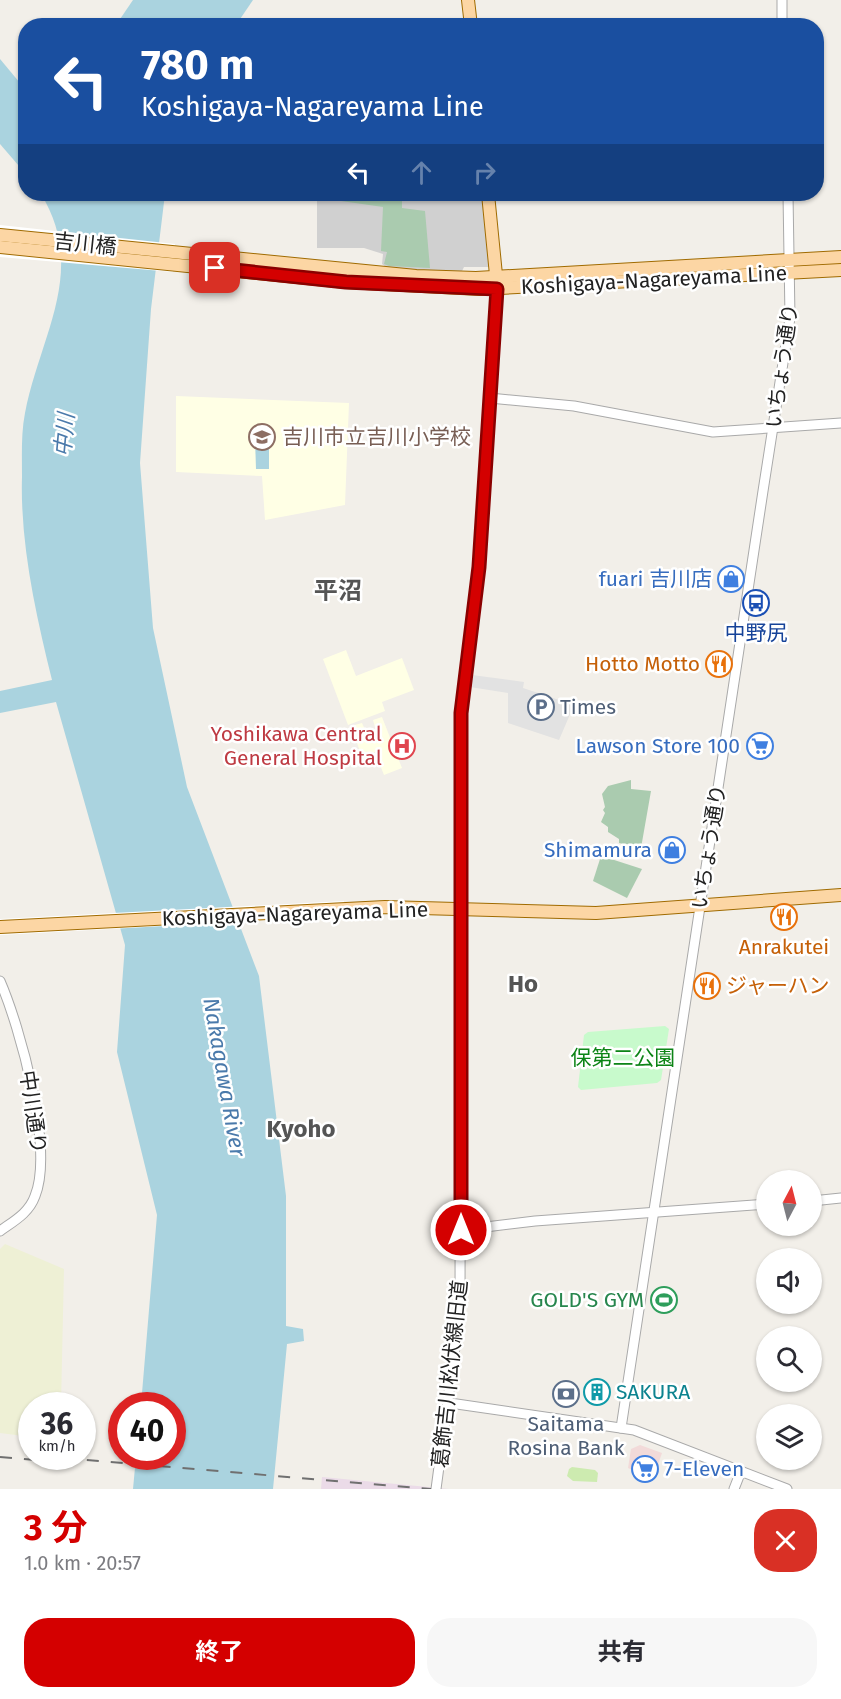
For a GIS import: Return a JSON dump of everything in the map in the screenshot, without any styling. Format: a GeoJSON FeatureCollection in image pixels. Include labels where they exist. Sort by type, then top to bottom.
{"type":"FeatureCollection","features":[{"type":"Feature","properties":{"kind":"main road"},"geometry":{"type":"LineString","coordinates":[[468,0],[470,18]]}},
{"type":"Feature","properties":{"kind":"main road"},"geometry":{"type":"LineString","coordinates":[[489,201],[497,283]]}},
{"type":"Feature","properties":{"kind":"main road","name":"吉川橋"},"geometry":{"type":"LineString","coordinates":[[0,235],[170,258]]}},
{"type":"Feature","properties":{"kind":"main road","name":"Koshigaya-Nagareyama Line"},"geometry":{"type":"LineString","coordinates":[[0,247],[497,283],[791,266],[841,257]]}},
{"type":"Feature","properties":{"kind":"main road","name":"Koshigaya-Nagareyama Line"},"geometry":{"type":"LineString","coordinates":[[791,266],[841,270]]}},
{"type":"Feature","properties":{"kind":"main road","name":"Koshigaya-Nagareyama Line"},"geometry":{"type":"LineString","coordinates":[[0,927],[385,907],[596,913],[841,895]]}},
{"type":"Feature","properties":{"kind":"street"},"geometry":{"type":"LineString","coordinates":[[782,0],[782,18]]}},
{"type":"Feature","properties":{"kind":"street","name":"いちょう通り"},"geometry":{"type":"LineString","coordinates":[[621,1428],[788,343],[791,266],[788,201]]}},
{"type":"Feature","properties":{"kind":"street","name":"葛飾吉川松伏線旧道"},"geometry":{"type":"LineString","coordinates":[[436,1489],[450,1403],[460,1316],[461,713],[479,567],[497,283]]}},
{"type":"Feature","properties":{"kind":"street"},"geometry":{"type":"LineString","coordinates":[[490,398],[574,406],[713,432],[841,423]]}},
{"type":"Feature","properties":{"kind":"street","name":"中川通り"},"geometry":{"type":"LineString","coordinates":[[0,981],[15,1020],[24,1056],[36,1115],[40,1165],[40,1179],[30,1206],[21,1216],[0,1231]]}},
{"type":"Feature","properties":{"kind":"street"},"geometry":{"type":"LineString","coordinates":[[822,1200],[841,1198]]}},
{"type":"Feature","properties":{"kind":"street"},"geometry":{"type":"LineString","coordinates":[[461,1230],[535,1221],[756,1205]]}},
{"type":"Feature","properties":{"kind":"street"},"geometry":{"type":"LineString","coordinates":[[450,1403],[638,1431],[787,1489]]}},
{"type":"Feature","properties":{"kind":"street"},"geometry":{"type":"LineString","coordinates":[[734,1489],[741,1471]]}},
{"type":"Feature","properties":{"kind":"shaded area"},"geometry":{"type":"Polygon","coordinates":[[[317,201],[483,201],[489,267],[464,267],[461,273],[390,270],[382,264],[383,254],[364,248],[317,248],[317,201]]]}},
{"type":"Feature","properties":{"kind":"shaded area"},"geometry":{"type":"Polygon","coordinates":[[[341,201],[402,201],[402,208],[425,211],[430,268],[384,264],[387,252],[381,251],[383,207],[341,201]]]}},
{"type":"Feature","properties":{"kind":"shaded area","name":"吉川市立吉川小学校"},"geometry":{"type":"Polygon","coordinates":[[[176,396],[349,403],[345,505],[265,520],[262,476],[176,472],[176,396]]]}},
{"type":"Feature","properties":{"kind":"shaded area"},"geometry":{"type":"Polygon","coordinates":[[[346,650],[356,676],[402,658],[414,690],[382,702],[385,711],[348,725],[323,659],[346,650]]]}},
{"type":"Feature","properties":{"kind":"shaded area","name":"Times"},"geometry":{"type":"Polygon","coordinates":[[[472,675],[524,682],[523,688],[574,705],[559,740],[508,723],[508,693],[470,687],[472,675]]]}},
{"type":"Feature","properties":{"kind":"shaded area"},"geometry":{"type":"Polygon","coordinates":[[[382,717],[402,768],[384,775],[375,752],[362,757],[351,726],[362,723],[367,734],[376,731],[373,720],[382,717]]]}},
{"type":"Feature","properties":{"kind":"shaded area"},"geometry":{"type":"Polygon","coordinates":[[[631,780],[631,789],[651,791],[641,848],[619,843],[619,839],[608,832],[608,827],[601,822],[605,813],[602,794],[608,786],[631,780]]]}},
{"type":"Feature","properties":{"kind":"shaded area"},"geometry":{"type":"Polygon","coordinates":[[[608,858],[642,869],[627,898],[593,881],[600,859],[608,858]]]}},
{"type":"Feature","properties":{"kind":"shaded area"},"geometry":{"type":"Polygon","coordinates":[[[5,1244],[64,1269],[61,1392],[18,1392],[18,1435],[0,1433],[0,1249],[5,1244]]]}},
{"type":"Feature","properties":{"kind":"shaded area"},"geometry":{"type":"Polygon","coordinates":[[[640,1445],[662,1453],[653,1479],[628,1468],[631,1449],[640,1445]]]}},
{"type":"Feature","properties":{"kind":"shaded area"},"geometry":{"type":"Polygon","coordinates":[[[322,1477],[449,1489],[321,1489],[322,1477]]]}},
{"type":"Feature","properties":{"kind":"green space","name":"保第二公園"},"geometry":{"type":"Polygon","coordinates":[[[665,1026],[669,1029],[661,1080],[657,1083],[581,1090],[578,1087],[584,1035],[588,1032],[665,1026]]]}},
{"type":"Feature","properties":{"kind":"green space"},"geometry":{"type":"Polygon","coordinates":[[[572,1467],[595,1470],[598,1473],[597,1482],[573,1481],[567,1476],[572,1467]]]}},
{"type":"Feature","properties":{"kind":"water"},"geometry":{"type":"Polygon","coordinates":[[[133,0],[253,0],[241,18],[121,18],[133,0]]]}},
{"type":"Feature","properties":{"kind":"water"},"geometry":{"type":"Polygon","coordinates":[[[0,59],[18,81],[18,165],[0,144],[0,59]]]}},
{"type":"Feature","properties":{"kind":"water"},"geometry":{"type":"Polygon","coordinates":[[[44,201],[164,201],[151,309],[140,463],[153,628],[187,787],[259,976],[286,1196],[286,1326],[303,1329],[304,1341],[287,1344],[273,1489],[133,1489],[135,1470],[186,1470],[186,1392],[142,1392],[157,1215],[117,1052],[125,945],[56,702],[0,713],[0,691],[52,680],[26,554],[22,502],[22,445],[25,413],[56,303],[61,277],[60,250],[54,222],[44,201]]]}},
{"type":"Feature","properties":{"kind":"water"},"geometry":{"type":"Polygon","coordinates":[[[255,439],[269,439],[269,469],[256,469],[255,439]]]}},
{"type":"Feature","properties":{"kind":"pier"},"geometry":{"type":"Polygon","coordinates":[[[0,225],[175,244],[173,272],[0,257],[0,225]]]}},
{"type":"Feature","properties":{"kind":"pier"},"geometry":{"type":"Polygon","coordinates":[[[344,901],[346,916],[0,935],[0,919],[344,901]]]}},
{"type":"Feature","properties":{"kind":"railway"},"geometry":{"type":"LineString","coordinates":[[0,1457],[18,1458]]}},
{"type":"Feature","properties":{"kind":"railway"},"geometry":{"type":"LineString","coordinates":[[96,1461],[431,1489]]}},
{"type":"Feature","properties":{"kind":"place","name":"吉川市立吉川小学校"},"geometry":{"type":"Point","coordinates":[262,437]}},
{"type":"Feature","properties":{"kind":"place","name":"fuari 吉川店"},"geometry":{"type":"Point","coordinates":[731,579]}},
{"type":"Feature","properties":{"kind":"place","name":"中野尻"},"geometry":{"type":"Point","coordinates":[756,603]}},
{"type":"Feature","properties":{"kind":"place","name":"Hotto Motto"},"geometry":{"type":"Point","coordinates":[719,664]}},
{"type":"Feature","properties":{"kind":"place","name":"Times"},"geometry":{"type":"Point","coordinates":[541,707]}},
{"type":"Feature","properties":{"kind":"place","name":"Yoshikawa Central General Hospital"},"geometry":{"type":"Point","coordinates":[402,746]}},
{"type":"Feature","properties":{"kind":"place","name":"Lawson Store 100"},"geometry":{"type":"Point","coordinates":[760,746]}},
{"type":"Feature","properties":{"kind":"place","name":"Shimamura"},"geometry":{"type":"Point","coordinates":[672,850]}},
{"type":"Feature","properties":{"kind":"place","name":"Anrakutei"},"geometry":{"type":"Point","coordinates":[784,917]}},
{"type":"Feature","properties":{"kind":"place","name":"ジャーハン"},"geometry":{"type":"Point","coordinates":[707,986]}},
{"type":"Feature","properties":{"kind":"place","name":"GOLD'S GYM"},"geometry":{"type":"Point","coordinates":[664,1300]}},
{"type":"Feature","properties":{"kind":"place","name":"SAKURA"},"geometry":{"type":"Point","coordinates":[597,1392]}},
{"type":"Feature","properties":{"kind":"place","name":"Saitama Rosina Bank"},"geometry":{"type":"Point","coordinates":[566,1394]}},
{"type":"Feature","properties":{"kind":"place","name":"7-Eleven"},"geometry":{"type":"Point","coordinates":[645,1469]}},
{"type":"Feature","properties":{"kind":"district","name":"平沼"},"geometry":{"type":"Point","coordinates":[338,591]}},
{"type":"Feature","properties":{"kind":"district","name":"Ho"},"geometry":{"type":"Point","coordinates":[523,984]}},
{"type":"Feature","properties":{"kind":"district","name":"Kyoho"},"geometry":{"type":"Point","coordinates":[301,1129]}},
{"type":"Feature","properties":{"kind":"route"},"geometry":{"type":"LineString","coordinates":[[215,268],[346,282],[497,289],[479,567],[461,713],[461,1230]]}},
{"type":"Feature","properties":{"kind":"water label","name":"中川"},"geometry":{"type":"Point","coordinates":[64,435]}},
{"type":"Feature","properties":{"kind":"water label","name":"Nakagawa River"},"geometry":{"type":"Point","coordinates":[225,1077]}}]}
